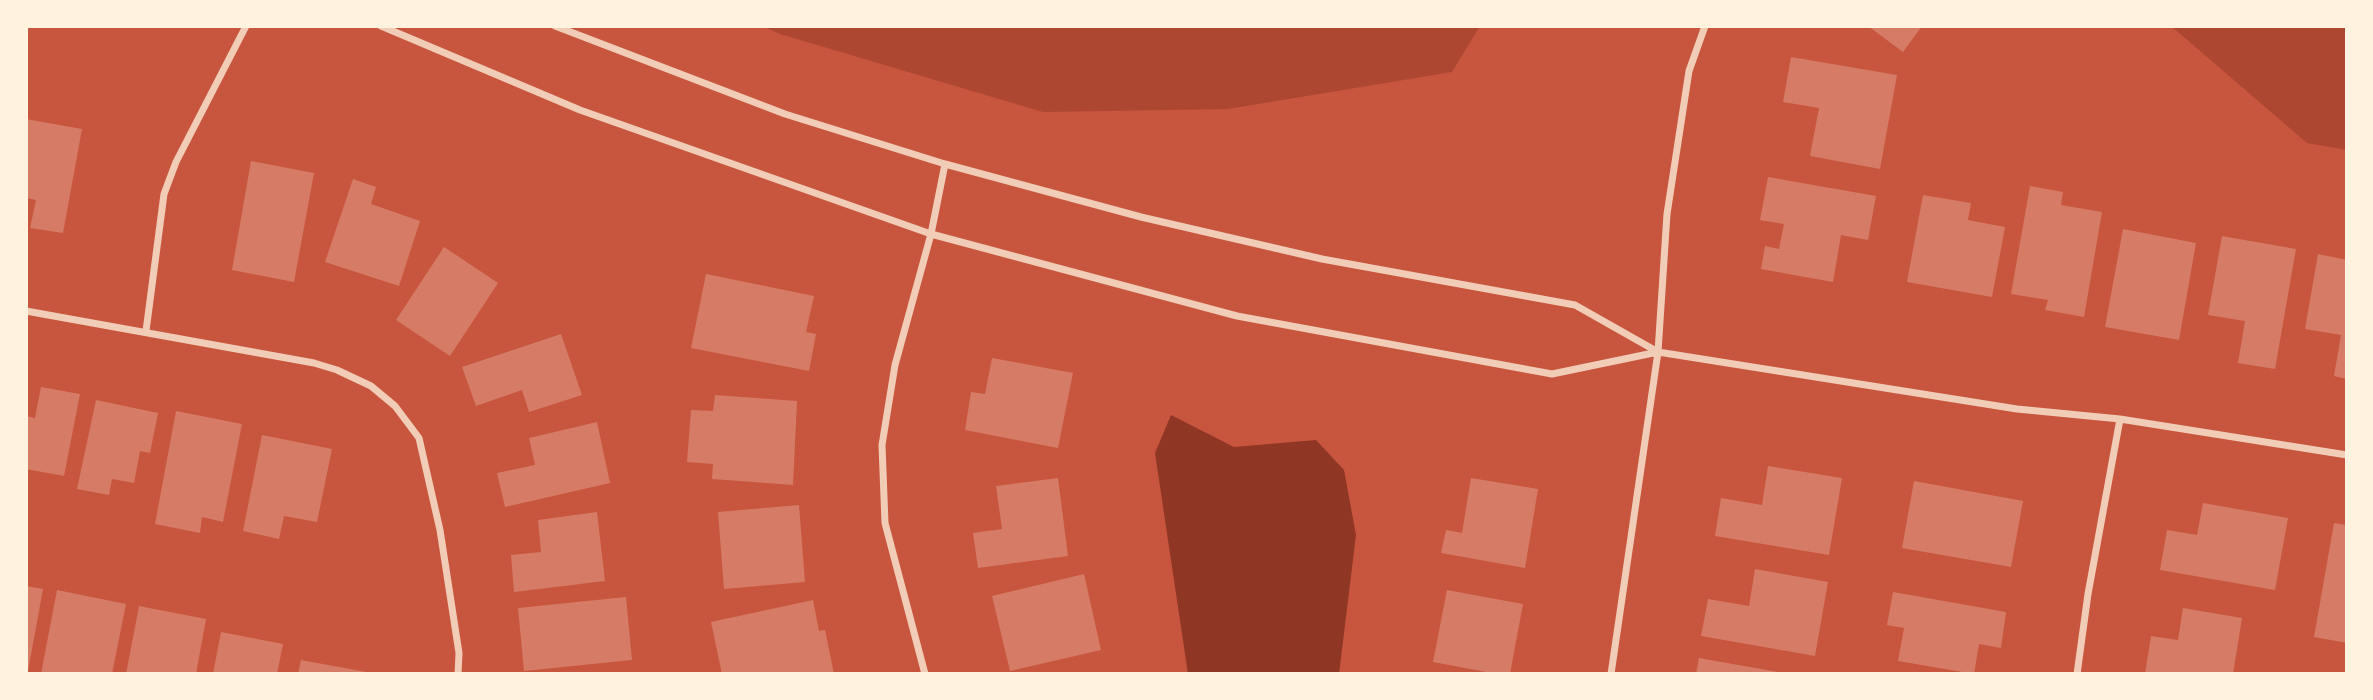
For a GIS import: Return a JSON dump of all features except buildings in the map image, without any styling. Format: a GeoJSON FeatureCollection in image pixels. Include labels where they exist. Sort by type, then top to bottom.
{"type":"FeatureCollection","features":[{"type":"Feature","properties":{"kind":"street"},"geometry":{"type":"LineString","coordinates":[[146,331],[164,194],[176,162],[246,26]]}},
{"type":"Feature","properties":{"kind":"street"},"geometry":{"type":"LineString","coordinates":[[381,26],[580,110],[932,234],[1237,316],[1552,374],[1658,352]]}},
{"type":"Feature","properties":{"kind":"street"},"geometry":{"type":"LineString","coordinates":[[555,26],[785,114],[945,164],[1141,218],[1322,259],[1575,305],[1658,352],[2017,409],[2120,419],[2347,455]]}},
{"type":"Feature","properties":{"kind":"street"},"geometry":{"type":"LineString","coordinates":[[1611,674],[1658,352],[1667,214],[1689,71],[1705,26]]}},
{"type":"Feature","properties":{"kind":"street"},"geometry":{"type":"LineString","coordinates":[[925,674],[885,523],[882,445],[895,365],[932,234],[945,164]]}},
{"type":"Feature","properties":{"kind":"street"},"geometry":{"type":"LineString","coordinates":[[26,311],[314,363],[337,370],[371,386],[395,406],[419,438],[440,530],[459,653],[457,674]]}},
{"type":"Feature","properties":{"kind":"street"},"geometry":{"type":"LineString","coordinates":[[2077,674],[2088,594],[2120,419]]}},
{"type":"Feature","properties":{"kind":"shaded area"},"geometry":{"type":"Polygon","coordinates":[[[762,26],[1480,26],[1452,72],[1228,109],[1043,112],[780,34],[762,26]]]}},
{"type":"Feature","properties":{"kind":"shaded area"},"geometry":{"type":"Polygon","coordinates":[[[2171,26],[2347,26],[2347,150],[2307,143],[2171,26]]]}},
{"type":"Feature","properties":{"kind":"shaded area"},"geometry":{"type":"Polygon","coordinates":[[[1171,415],[1234,447],[1316,440],[1344,470],[1356,535],[1339,674],[1188,674],[1155,453],[1171,415]]]}}]}
